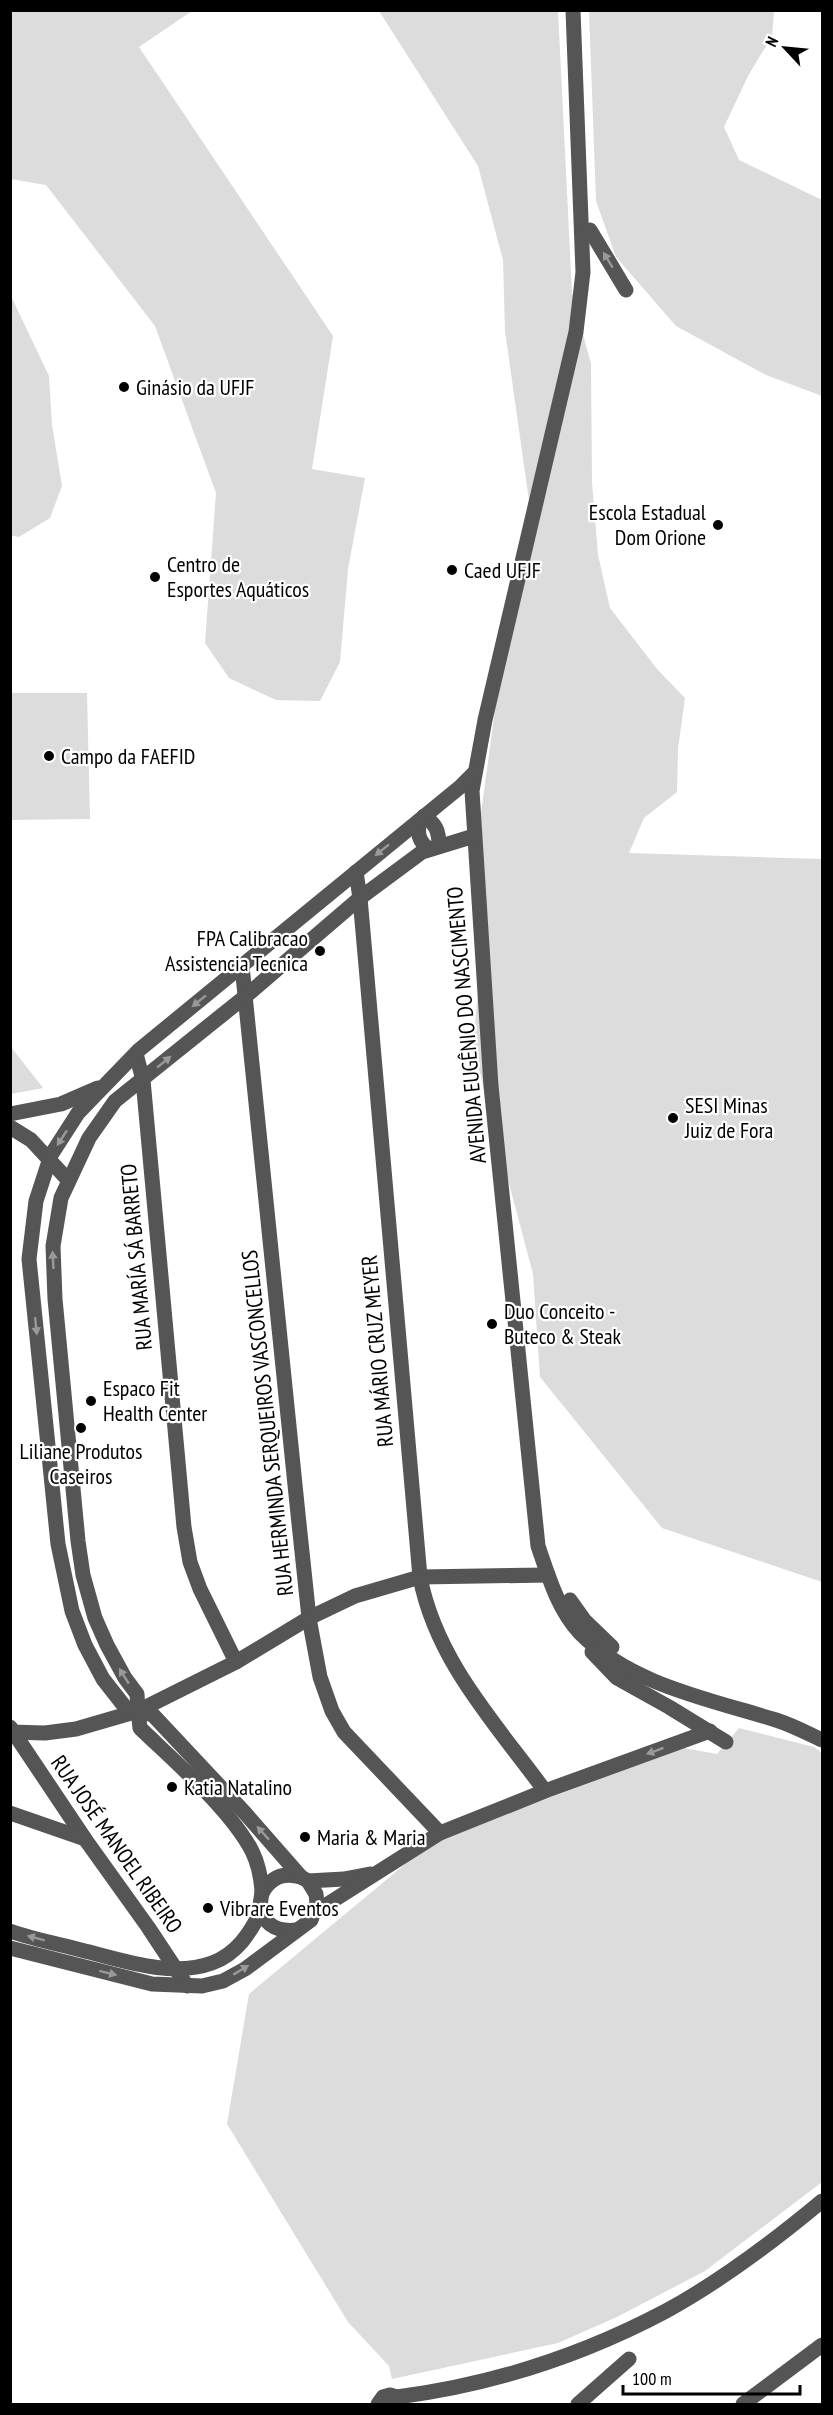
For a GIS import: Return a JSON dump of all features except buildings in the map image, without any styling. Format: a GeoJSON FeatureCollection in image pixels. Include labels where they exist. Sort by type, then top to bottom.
{"type":"FeatureCollection","features":[{"type":"Feature","properties":{"kind":"street","name":"AVENIDA EUGÊNIO DO NASCIMENTO"},"geometry":{"type":"LineString","coordinates":[[573,10],[583,261],[576,332],[485,720],[472,791],[491,1086],[538,1546],[559,1600],[579,1631],[605,1654],[636,1674],[706,1699],[779,1721],[822,1740]]}},
{"type":"Feature","properties":{"kind":"street","name":"AVENIDA EUGÊNIO DO NASCIMENTO"},"geometry":{"type":"LineString","coordinates":[[542,474],[583,333],[591,274],[585,160],[579,132]]}},
{"type":"Feature","properties":{"kind":"street"},"geometry":{"type":"LineString","coordinates":[[590,230],[626,290]]}},
{"type":"Feature","properties":{"kind":"street"},"geometry":{"type":"LineString","coordinates":[[10,1931],[130,1962],[175,1968],[194,1967],[213,1963],[231,1953],[243,1942],[261,1911],[262,1893],[259,1871],[252,1851],[196,1771],[153,1715],[125,1707],[103,1679],[85,1645],[72,1611],[58,1544],[29,1259],[34,1209],[50,1159],[78,1113],[136,1054],[460,787],[475,772]]}},
{"type":"Feature","properties":{"kind":"street"},"geometry":{"type":"LineString","coordinates":[[422,818],[418,830],[419,837],[422,843],[434,847]]}},
{"type":"Feature","properties":{"kind":"street"},"geometry":{"type":"LineString","coordinates":[[138,1711],[137,1694],[125,1678],[107,1645],[95,1618],[82,1575],[55,1299],[52,1246],[61,1198],[89,1138],[115,1101],[247,995],[360,898],[434,847],[474,836]]}},
{"type":"Feature","properties":{"kind":"street","name":"RUA MÁRIO CRUZ MEYER"},"geometry":{"type":"LineString","coordinates":[[356,872],[420,1577],[432,1624],[459,1673],[545,1791]]}},
{"type":"Feature","properties":{"kind":"street","name":"RUA HERMINDA SERQUEIROS VASCONCELLOS"},"geometry":{"type":"LineString","coordinates":[[242,966],[247,995],[309,1617],[320,1677],[332,1711],[344,1732],[440,1833]]}},
{"type":"Feature","properties":{"kind":"street","name":"RUA MARÍA SÁ BARRETO"},"geometry":{"type":"LineString","coordinates":[[136,1054],[143,1080],[184,1527],[190,1562],[200,1589],[236,1662]]}},
{"type":"Feature","properties":{"kind":"street"},"geometry":{"type":"LineString","coordinates":[[10,1114],[61,1104],[103,1086]]}},
{"type":"Feature","properties":{"kind":"street"},"geometry":{"type":"LineString","coordinates":[[10,1127],[31,1140],[68,1180]]}},
{"type":"Feature","properties":{"kind":"street"},"geometry":{"type":"LineString","coordinates":[[33,1300],[55,1299]]}},
{"type":"Feature","properties":{"kind":"street"},"geometry":{"type":"LineString","coordinates":[[46,1426],[67,1425]]}},
{"type":"Feature","properties":{"kind":"street"},"geometry":{"type":"LineString","coordinates":[[58,1544],[78,1541]]}},
{"type":"Feature","properties":{"kind":"street","name":"AVENIDA EUGÊNIO DO NASCIMENTO"},"geometry":{"type":"LineString","coordinates":[[548,1575],[566,1593],[585,1621],[608,1644],[641,1666],[706,1699]]}},
{"type":"Feature","properties":{"kind":"street"},"geometry":{"type":"LineString","coordinates":[[12,1731],[45,1733],[76,1729],[138,1711],[236,1662],[309,1617],[355,1596],[420,1577],[548,1575]]}},
{"type":"Feature","properties":{"kind":"street"},"geometry":{"type":"LineString","coordinates":[[579,1631],[596,1659],[616,1678],[726,1742]]}},
{"type":"Feature","properties":{"kind":"street","name":"RUA JOSÉ MANOEL RIBEIRO"},"geometry":{"type":"LineString","coordinates":[[12,1731],[187,1986]]}},
{"type":"Feature","properties":{"kind":"street"},"geometry":{"type":"LineString","coordinates":[[10,1948],[152,1984],[202,1986],[223,1981],[305,1926],[315,1912],[440,1833],[545,1791],[710,1731]]}},
{"type":"Feature","properties":{"kind":"street"},"geometry":{"type":"LineString","coordinates":[[196,1771],[304,1879],[316,1894],[315,1912]]}},
{"type":"Feature","properties":{"kind":"street"},"geometry":{"type":"LineString","coordinates":[[10,1814],[85,1839]]}},
{"type":"Feature","properties":{"kind":"street"},"geometry":{"type":"LineString","coordinates":[[262,1893],[266,1885],[283,1875],[304,1879],[344,1880],[379,1872]]}},
{"type":"Feature","properties":{"kind":"street"},"geometry":{"type":"LineString","coordinates":[[261,1911],[265,1919],[279,1930],[297,1930]]}},
{"type":"Feature","properties":{"kind":"street"},"geometry":{"type":"LineString","coordinates":[[68,1963],[71,1948]]}},
{"type":"Feature","properties":{"kind":"street"},"geometry":{"type":"LineString","coordinates":[[376,2404],[382,2397],[390,2395],[403,2402],[425,2393],[550,2361],[600,2342],[666,2311],[786,2231],[822,2201]]}},
{"type":"Feature","properties":{"kind":"street"},"geometry":{"type":"LineString","coordinates":[[743,2404],[822,2345]]}},
{"type":"Feature","properties":{"kind":"street"},"geometry":{"type":"LineString","coordinates":[[578,2404],[629,2359]]}},
{"type":"Feature","properties":{"kind":"shaded area"},"geometry":{"type":"Polygon","coordinates":[[[10,11],[192,11],[139,47],[333,336],[312,469],[365,478],[348,569],[340,662],[320,701],[276,700],[229,678],[205,643],[216,493],[155,326],[46,185],[11,179],[10,11]]]}},
{"type":"Feature","properties":{"kind":"shaded area","name":"SESI Minas Juiz de Fora"},"geometry":{"type":"Polygon","coordinates":[[[379,11],[558,11],[572,293],[591,364],[592,482],[598,555],[610,608],[657,669],[685,698],[678,749],[677,792],[644,818],[629,853],[822,859],[822,1582],[662,1528],[540,1377],[533,1274],[473,1047],[483,938],[479,828],[498,688],[533,529],[505,331],[503,260],[478,166],[379,11]]]}},
{"type":"Feature","properties":{"kind":"shaded area"},"geometry":{"type":"Polygon","coordinates":[[[589,11],[774,11],[772,36],[748,76],[724,127],[739,160],[822,200],[822,396],[766,375],[676,326],[616,257],[596,201],[589,11]]]}},
{"type":"Feature","properties":{"kind":"shaded area"},"geometry":{"type":"Polygon","coordinates":[[[10,294],[49,376],[52,425],[62,486],[50,518],[19,537],[10,535],[10,294]]]}},
{"type":"Feature","properties":{"kind":"shaded area","name":"Campo da FAEFID"},"geometry":{"type":"Polygon","coordinates":[[[11,693],[87,693],[90,819],[11,820],[11,693]]]}},
{"type":"Feature","properties":{"kind":"shaded area"},"geometry":{"type":"Polygon","coordinates":[[[11,1047],[43,1088],[11,1094],[11,1047]]]}},
{"type":"Feature","properties":{"kind":"shaded area"},"geometry":{"type":"Polygon","coordinates":[[[739,1728],[814,1747],[822,1753],[822,2182],[705,2271],[617,2317],[558,2343],[392,2379],[389,2366],[348,2322],[227,2124],[249,1994],[433,1841],[684,1748],[717,1754],[739,1728]]]}},
{"type":"Feature","properties":{"kind":"place","name":"Ginásio da UFJF"},"geometry":{"type":"Point","coordinates":[124,387]}},
{"type":"Feature","properties":{"kind":"place","name":"Escola Estadual Dom Orione"},"geometry":{"type":"Point","coordinates":[718,525]}},
{"type":"Feature","properties":{"kind":"place","name":"Caed UFJF"},"geometry":{"type":"Point","coordinates":[452,570]}},
{"type":"Feature","properties":{"kind":"place","name":"Centro de Esportes Aquáticos"},"geometry":{"type":"Point","coordinates":[155,577]}},
{"type":"Feature","properties":{"kind":"place","name":"Campo da FAEFID"},"geometry":{"type":"Point","coordinates":[49,756]}},
{"type":"Feature","properties":{"kind":"place","name":"FPA Calibracao Assistencia Tecnica"},"geometry":{"type":"Point","coordinates":[320,951]}},
{"type":"Feature","properties":{"kind":"place","name":"SESI Minas Juiz de Fora"},"geometry":{"type":"Point","coordinates":[673,1118]}},
{"type":"Feature","properties":{"kind":"place","name":"Duo Conceito - Buteco & Steak"},"geometry":{"type":"Point","coordinates":[492,1324]}},
{"type":"Feature","properties":{"kind":"place","name":"Espaco Fit Health Center"},"geometry":{"type":"Point","coordinates":[91,1401]}},
{"type":"Feature","properties":{"kind":"place","name":"Liliane Produtos Caseiros"},"geometry":{"type":"Point","coordinates":[81,1428]}},
{"type":"Feature","properties":{"kind":"place","name":"Katia Natalino"},"geometry":{"type":"Point","coordinates":[172,1787]}},
{"type":"Feature","properties":{"kind":"place","name":"Maria & Maria"},"geometry":{"type":"Point","coordinates":[305,1837]}},
{"type":"Feature","properties":{"kind":"place","name":"Vibrare Eventos"},"geometry":{"type":"Point","coordinates":[208,1908]}}]}
